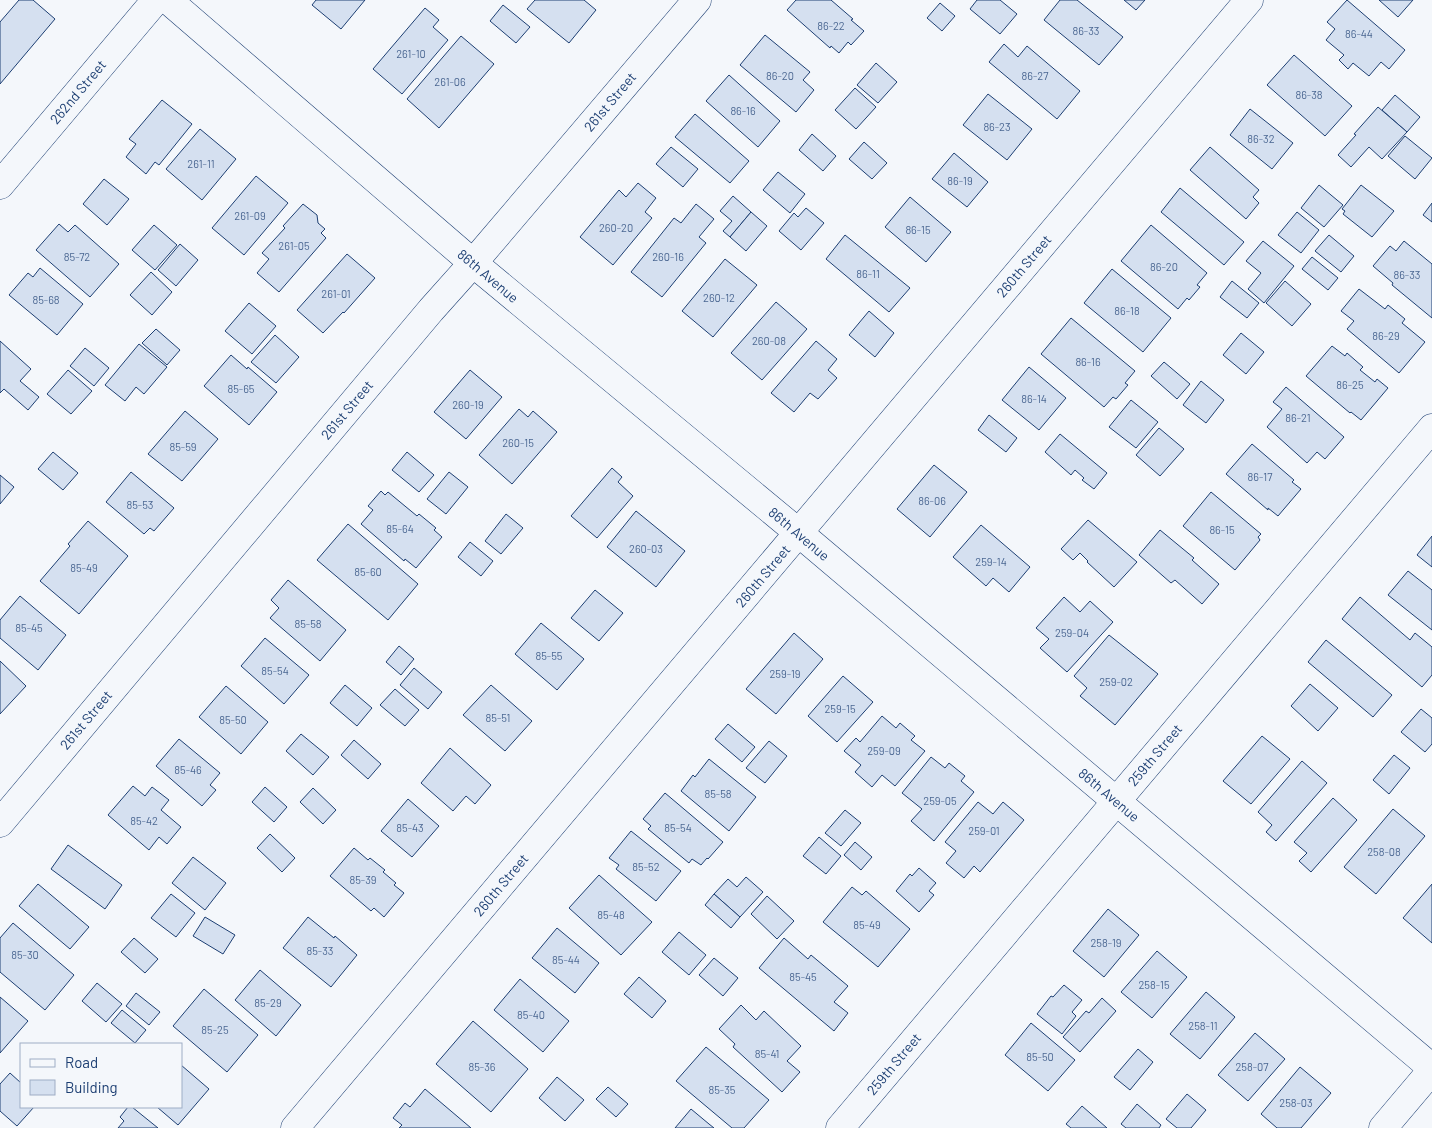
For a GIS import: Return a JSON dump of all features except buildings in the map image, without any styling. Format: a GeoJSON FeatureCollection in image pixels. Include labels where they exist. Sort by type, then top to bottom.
{"type":"FeatureCollection","features":[{"type":"Feature","properties":{"kind":"street","name":"262nd Street"},"geometry":{"type":"LineString","coordinates":[[0,185],[156,0]]}},
{"type":"Feature","properties":{"kind":"street","name":"86th Avenue"},"geometry":{"type":"LineString","coordinates":[[168,0],[473,264],[799,534],[1432,1069]]}},
{"type":"Feature","properties":{"kind":"street","name":"261st Street"},"geometry":{"type":"LineString","coordinates":[[0,823],[431,310],[473,264],[697,0]]}},
{"type":"Feature","properties":{"kind":"street","name":"260th Street"},"geometry":{"type":"LineString","coordinates":[[295,1128],[1249,0]]}},
{"type":"Feature","properties":{"kind":"street","name":"259th Street"},"geometry":{"type":"LineString","coordinates":[[840,1128],[1432,428]]}},
{"type":"Feature","properties":{"kind":"street"},"geometry":{"type":"LineString","coordinates":[[1383,1128],[1432,1069]]}}]}
